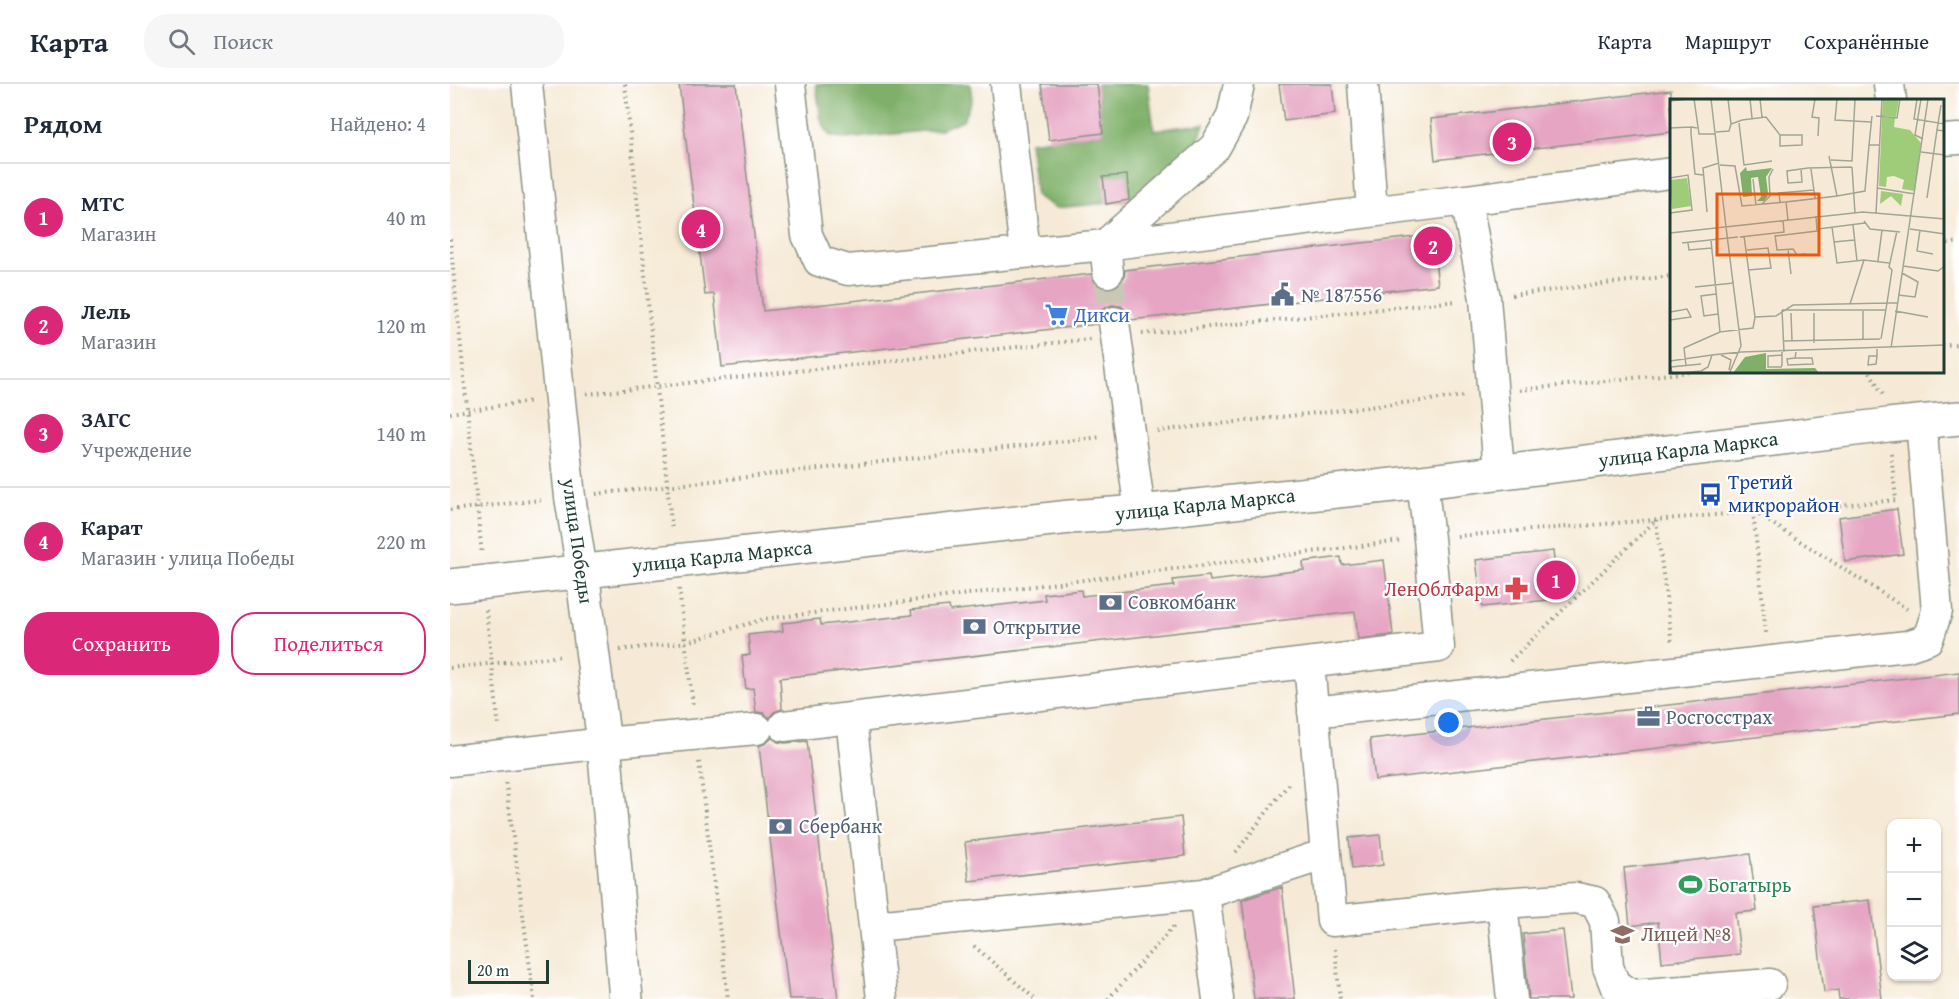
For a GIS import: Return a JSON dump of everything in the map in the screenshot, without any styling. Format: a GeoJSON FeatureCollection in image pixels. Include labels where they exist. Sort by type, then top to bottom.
{"type":"FeatureCollection","features":[{"type":"Feature","properties":{"kind":"main road","name":"улица Карла Маркса"},"geometry":{"type":"LineString","coordinates":[[450,586],[1070,517],[1140,512],[1422,482],[1959,418]]}},
{"type":"Feature","properties":{"kind":"main road","name":"улица Победы"},"geometry":{"type":"LineString","coordinates":[[582,571],[604,743],[626,999]]}},
{"type":"Feature","properties":{"kind":"street","name":"улица Победы"},"geometry":{"type":"LineString","coordinates":[[527,84],[570,497],[582,571]]}},
{"type":"Feature","properties":{"kind":"street"},"geometry":{"type":"LineString","coordinates":[[790,84],[807,235],[819,261],[848,270],[1025,252],[1107,258],[1372,212],[1670,172]]}},
{"type":"Feature","properties":{"kind":"street"},"geometry":{"type":"LineString","coordinates":[[1006,84],[1025,252]]}},
{"type":"Feature","properties":{"kind":"street"},"geometry":{"type":"LineString","coordinates":[[1107,258],[1215,147],[1232,117],[1239,84]]}},
{"type":"Feature","properties":{"kind":"street"},"geometry":{"type":"LineString","coordinates":[[1363,84],[1372,212]]}},
{"type":"Feature","properties":{"kind":"street"},"geometry":{"type":"LineString","coordinates":[[1889,84],[1891,99]]}},
{"type":"Feature","properties":{"kind":"street"},"geometry":{"type":"LineString","coordinates":[[1944,140],[1959,139]]}},
{"type":"Feature","properties":{"kind":"street"},"geometry":{"type":"LineString","coordinates":[[1466,200],[1485,298],[1499,472]]}},
{"type":"Feature","properties":{"kind":"street"},"geometry":{"type":"LineString","coordinates":[[1115,329],[1140,512]]}},
{"type":"Feature","properties":{"kind":"street"},"geometry":{"type":"LineString","coordinates":[[1313,712],[1906,646],[1928,639],[1943,615],[1927,498],[1922,421]]}},
{"type":"Feature","properties":{"kind":"street"},"geometry":{"type":"LineString","coordinates":[[450,761],[851,718],[1439,647],[1430,538],[1422,482]]}},
{"type":"Feature","properties":{"kind":"street"},"geometry":{"type":"LineString","coordinates":[[1309,663],[1332,921],[1502,903],[1576,898],[1595,902],[1605,921],[1608,967],[1615,986],[1633,994],[1770,984]]}},
{"type":"Feature","properties":{"kind":"street"},"geometry":{"type":"LineString","coordinates":[[851,718],[882,999]]}},
{"type":"Feature","properties":{"kind":"street"},"geometry":{"type":"LineString","coordinates":[[874,926],[1204,894],[1326,854]]}},
{"type":"Feature","properties":{"kind":"street"},"geometry":{"type":"LineString","coordinates":[[1204,894],[1218,999]]}},
{"type":"Feature","properties":{"kind":"street"},"geometry":{"type":"LineString","coordinates":[[1502,903],[1512,999]]}},
{"type":"Feature","properties":{"kind":"path"},"geometry":{"type":"LineString","coordinates":[[625,84],[676,561],[728,999]]}},
{"type":"Feature","properties":{"kind":"path"},"geometry":{"type":"LineString","coordinates":[[450,239],[491,664],[534,999]]}},
{"type":"Feature","properties":{"kind":"path"},"geometry":{"type":"LineString","coordinates":[[1944,244],[1959,242]]}},
{"type":"Feature","properties":{"kind":"path"},"geometry":{"type":"LineString","coordinates":[[450,413],[561,397],[1115,329],[1485,298],[1670,276]]}},
{"type":"Feature","properties":{"kind":"path"},"geometry":{"type":"LineString","coordinates":[[1944,345],[1959,344]]}},
{"type":"Feature","properties":{"kind":"path"},"geometry":{"type":"LineString","coordinates":[[450,510],[570,497]]}},
{"type":"Feature","properties":{"kind":"path"},"geometry":{"type":"LineString","coordinates":[[450,669],[687,642],[764,619],[1430,538],[1927,498]]}},
{"type":"Feature","properties":{"kind":"path"},"geometry":{"type":"LineString","coordinates":[[1753,512],[1943,615]]}},
{"type":"Feature","properties":{"kind":"path"},"geometry":{"type":"LineString","coordinates":[[1753,512],[1769,662]]}},
{"type":"Feature","properties":{"kind":"path"},"geometry":{"type":"LineString","coordinates":[[1510,661],[1656,520]]}},
{"type":"Feature","properties":{"kind":"path"},"geometry":{"type":"LineString","coordinates":[[1656,520],[1676,672]]}},
{"type":"Feature","properties":{"kind":"path"},"geometry":{"type":"LineString","coordinates":[[1232,857],[1316,748]]}},
{"type":"Feature","properties":{"kind":"path"},"geometry":{"type":"LineString","coordinates":[[1108,999],[1204,894]]}},
{"type":"Feature","properties":{"kind":"path"},"geometry":{"type":"LineString","coordinates":[[945,920],[1035,999]]}},
{"type":"Feature","properties":{"kind":"path"},"geometry":{"type":"LineString","coordinates":[[1332,921],[1340,999]]}},
{"type":"Feature","properties":{"kind":"green space"},"geometry":{"type":"Polygon","coordinates":[[[816,84],[970,84],[972,99],[963,120],[942,129],[845,139],[829,135],[821,120],[816,84]]]}},
{"type":"Feature","properties":{"kind":"green space"},"geometry":{"type":"Polygon","coordinates":[[[1097,84],[1148,84],[1154,130],[1204,124],[1197,145],[1146,197],[1130,201],[1056,208],[1036,196],[1029,142],[1103,133],[1097,84]]]}},
{"type":"Feature","properties":{"kind":"building"},"geometry":{"type":"Polygon","coordinates":[[[679,84],[736,84],[763,311],[1091,274],[1095,283],[1102,288],[1109,289],[1119,285],[1124,278],[1125,270],[1432,235],[1438,285],[1131,320],[1127,311],[1121,306],[1112,305],[1103,309],[1098,315],[1097,324],[722,367],[714,294],[705,295],[679,84]]]}},
{"type":"Feature","properties":{"kind":"building"},"geometry":{"type":"Polygon","coordinates":[[[1042,84],[1097,84],[1103,133],[1049,140],[1042,84]]]}},
{"type":"Feature","properties":{"kind":"building"},"geometry":{"type":"Polygon","coordinates":[[[1279,84],[1332,84],[1335,114],[1284,121],[1279,84]]]}},
{"type":"Feature","properties":{"kind":"building"},"geometry":{"type":"Polygon","coordinates":[[[1671,90],[1670,132],[1435,160],[1431,119],[1671,90]]]}},
{"type":"Feature","properties":{"kind":"building"},"geometry":{"type":"Polygon","coordinates":[[[1127,175],[1129,200],[1106,204],[1103,177],[1127,175]]]}},
{"type":"Feature","properties":{"kind":"building"},"geometry":{"type":"Polygon","coordinates":[[[1897,509],[1903,554],[1845,562],[1839,517],[1897,509]]]}},
{"type":"Feature","properties":{"kind":"building"},"geometry":{"type":"Polygon","coordinates":[[[1553,551],[1558,599],[1482,607],[1476,560],[1553,551]]]}},
{"type":"Feature","properties":{"kind":"building"},"geometry":{"type":"Polygon","coordinates":[[[1341,557],[1342,565],[1384,560],[1393,635],[1358,639],[1355,612],[780,678],[782,709],[774,712],[769,718],[764,713],[756,712],[753,688],[746,689],[742,656],[750,655],[748,635],[783,631],[782,623],[820,619],[821,625],[912,615],[911,610],[949,606],[950,611],[1045,600],[1044,594],[1081,590],[1082,596],[1174,586],[1173,580],[1209,576],[1210,581],[1304,570],[1303,562],[1341,557]]]}},
{"type":"Feature","properties":{"kind":"building"},"geometry":{"type":"Polygon","coordinates":[[[1959,672],[1959,714],[1375,780],[1370,739],[1959,672]]]}},
{"type":"Feature","properties":{"kind":"building"},"geometry":{"type":"Polygon","coordinates":[[[772,738],[785,743],[807,741],[838,999],[789,999],[759,746],[772,738]]]}},
{"type":"Feature","properties":{"kind":"building"},"geometry":{"type":"Polygon","coordinates":[[[1181,817],[1185,856],[969,881],[965,842],[1181,817]]]}},
{"type":"Feature","properties":{"kind":"building"},"geometry":{"type":"Polygon","coordinates":[[[1380,835],[1383,865],[1352,869],[1349,838],[1380,835]]]}},
{"type":"Feature","properties":{"kind":"building"},"geometry":{"type":"Polygon","coordinates":[[[1750,854],[1757,911],[1735,913],[1740,954],[1662,962],[1658,922],[1630,926],[1624,868],[1750,854]]]}},
{"type":"Feature","properties":{"kind":"building"},"geometry":{"type":"Polygon","coordinates":[[[1282,887],[1295,999],[1254,999],[1242,900],[1282,887]]]}},
{"type":"Feature","properties":{"kind":"building"},"geometry":{"type":"Polygon","coordinates":[[[1870,900],[1882,999],[1839,999],[1838,990],[1824,992],[1814,906],[1870,900]]]}},
{"type":"Feature","properties":{"kind":"building"},"geometry":{"type":"Polygon","coordinates":[[[1563,930],[1571,999],[1529,999],[1523,934],[1563,930]]]}},
{"type":"Feature","properties":{"kind":"tunnel"},"geometry":{"type":"LineString","coordinates":[[1108,272],[1114,322]]}},
{"type":"Feature","properties":{"kind":"place","name":"ЗАГС"},"geometry":{"type":"Point","coordinates":[1512,142]}},
{"type":"Feature","properties":{"kind":"place","name":"Карат"},"geometry":{"type":"Point","coordinates":[701,229]}},
{"type":"Feature","properties":{"kind":"place","name":"Лель"},"geometry":{"type":"Point","coordinates":[1433,246]}},
{"type":"Feature","properties":{"kind":"place","name":"№ 187556"},"geometry":{"type":"Point","coordinates":[1283,295]}},
{"type":"Feature","properties":{"kind":"place","name":"Дикси"},"geometry":{"type":"Point","coordinates":[1056,315]}},
{"type":"Feature","properties":{"kind":"place","name":"Третий микрорайон"},"geometry":{"type":"Point","coordinates":[1710,494]}},
{"type":"Feature","properties":{"kind":"place","name":"МТС"},"geometry":{"type":"Point","coordinates":[1556,580]}},
{"type":"Feature","properties":{"kind":"place","name":"ЛенОблФарм"},"geometry":{"type":"Point","coordinates":[1517,589]}},
{"type":"Feature","properties":{"kind":"place","name":"Совкомбанк"},"geometry":{"type":"Point","coordinates":[1110,602]}},
{"type":"Feature","properties":{"kind":"place","name":"Открытие"},"geometry":{"type":"Point","coordinates":[975,627]}},
{"type":"Feature","properties":{"kind":"place","name":"Росгосстрах"},"geometry":{"type":"Point","coordinates":[1648,717]}},
{"type":"Feature","properties":{"kind":"place","name":"Сбербанк"},"geometry":{"type":"Point","coordinates":[781,826]}},
{"type":"Feature","properties":{"kind":"place","name":"Богатырь"},"geometry":{"type":"Point","coordinates":[1690,885]}},
{"type":"Feature","properties":{"kind":"place","name":"Лицей №8"},"geometry":{"type":"Point","coordinates":[1623,934]}}]}
